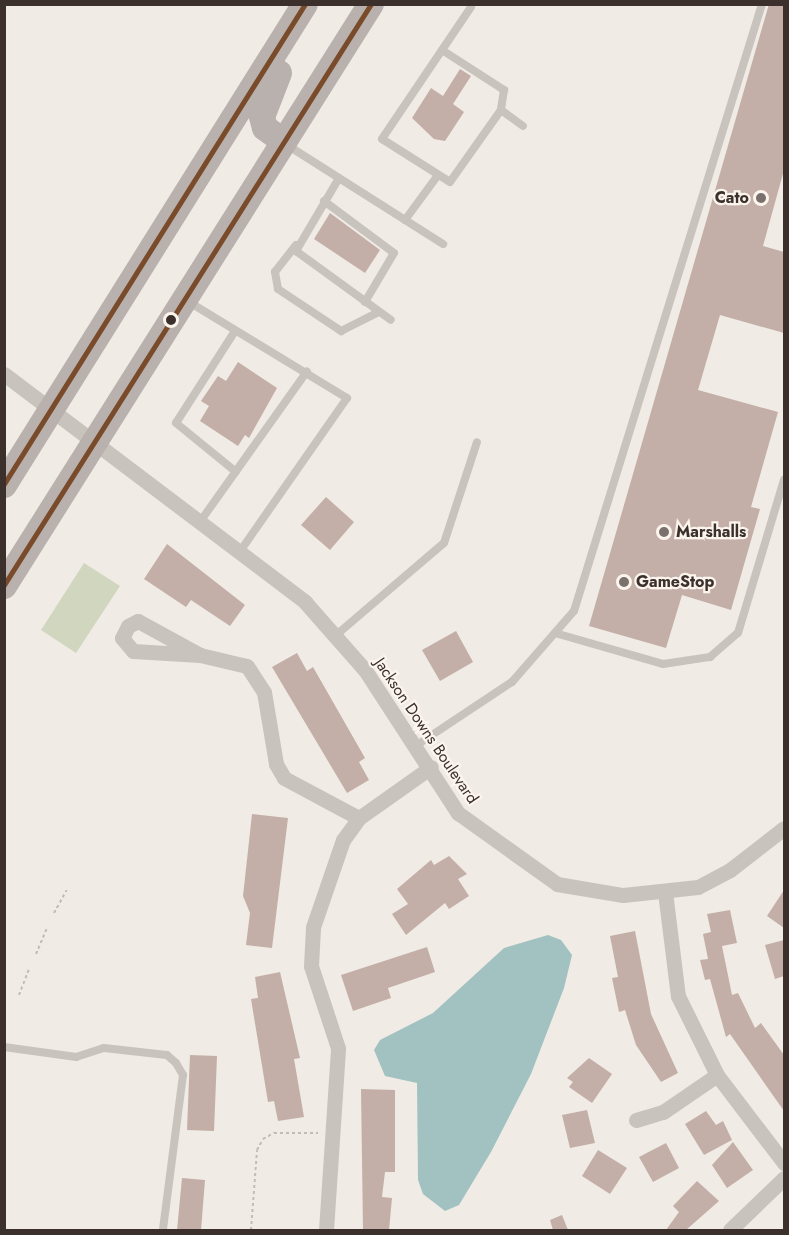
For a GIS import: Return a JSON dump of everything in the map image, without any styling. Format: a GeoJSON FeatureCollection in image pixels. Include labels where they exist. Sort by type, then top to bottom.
{"type":"FeatureCollection","features":[{"type":"Feature","properties":{"kind":"main road"},"geometry":{"type":"LineString","coordinates":[[4,485],[305,4]]}},
{"type":"Feature","properties":{"kind":"main road"},"geometry":{"type":"LineString","coordinates":[[284,142],[265,128],[263,108],[316,4]]}},
{"type":"Feature","properties":{"kind":"main road"},"geometry":{"type":"LineString","coordinates":[[4,586],[370,4]]}},
{"type":"Feature","properties":{"kind":"street","name":"Jackson Downs Boulevard"},"geometry":{"type":"LineString","coordinates":[[4,374],[94,444],[202,519],[305,602],[335,636],[417,745],[458,813],[557,884],[623,894],[665,892],[698,887],[730,870],[784,828]]}},
{"type":"Feature","properties":{"kind":"street"},"geometry":{"type":"LineString","coordinates":[[200,655],[243,663],[253,672],[264,692],[276,764],[284,778],[359,818]]}},
{"type":"Feature","properties":{"kind":"street"},"geometry":{"type":"LineString","coordinates":[[326,1230],[335,1134],[338,1048],[309,951],[331,873],[359,818],[431,767]]}},
{"type":"Feature","properties":{"kind":"street"},"geometry":{"type":"LineString","coordinates":[[665,892],[678,996],[717,1075],[784,1163]]}},
{"type":"Feature","properties":{"kind":"street"},"geometry":{"type":"LineString","coordinates":[[636,1120],[663,1112],[717,1075]]}},
{"type":"Feature","properties":{"kind":"street"},"geometry":{"type":"LineString","coordinates":[[730,1230],[784,1178]]}},
{"type":"Feature","properties":{"kind":"lane"},"geometry":{"type":"LineString","coordinates":[[417,745],[512,682],[574,611],[762,4]]}},
{"type":"Feature","properties":{"kind":"lane"},"geometry":{"type":"LineString","coordinates":[[442,50],[504,90],[501,110],[450,182],[382,139],[442,50],[471,7]]}},
{"type":"Feature","properties":{"kind":"lane"},"geometry":{"type":"LineString","coordinates":[[501,110],[523,126]]}},
{"type":"Feature","properties":{"kind":"lane"},"geometry":{"type":"LineString","coordinates":[[284,142],[443,244]]}},
{"type":"Feature","properties":{"kind":"lane"},"geometry":{"type":"LineString","coordinates":[[405,220],[438,175]]}},
{"type":"Feature","properties":{"kind":"lane"},"geometry":{"type":"LineString","coordinates":[[339,178],[296,245],[275,272],[278,289],[341,331],[379,312]]}},
{"type":"Feature","properties":{"kind":"lane"},"geometry":{"type":"LineString","coordinates":[[324,201],[394,253],[365,302]]}},
{"type":"Feature","properties":{"kind":"lane"},"geometry":{"type":"LineString","coordinates":[[296,245],[299,258],[391,320]]}},
{"type":"Feature","properties":{"kind":"lane"},"geometry":{"type":"LineString","coordinates":[[185,299],[235,331],[307,371],[347,398],[241,550]]}},
{"type":"Feature","properties":{"kind":"lane"},"geometry":{"type":"LineString","coordinates":[[235,331],[176,423],[236,472]]}},
{"type":"Feature","properties":{"kind":"lane"},"geometry":{"type":"LineString","coordinates":[[202,519],[307,371]]}},
{"type":"Feature","properties":{"kind":"lane"},"geometry":{"type":"LineString","coordinates":[[335,636],[444,543],[477,442]]}},
{"type":"Feature","properties":{"kind":"lane"},"geometry":{"type":"LineString","coordinates":[[555,633],[663,664],[710,657],[738,633],[784,480]]}},
{"type":"Feature","properties":{"kind":"lane"},"geometry":{"type":"LineString","coordinates":[[4,1047],[76,1057],[104,1048],[167,1055],[176,1063],[183,1075],[163,1230]]}},
{"type":"Feature","properties":{"kind":"path"},"geometry":{"type":"LineString","coordinates":[[54,913],[67,890]]}},
{"type":"Feature","properties":{"kind":"path"},"geometry":{"type":"LineString","coordinates":[[36,954],[47,928]]}},
{"type":"Feature","properties":{"kind":"path"},"geometry":{"type":"LineString","coordinates":[[19,994],[29,969]]}},
{"type":"Feature","properties":{"kind":"path"},"geometry":{"type":"LineString","coordinates":[[251,1230],[257,1150],[263,1139],[274,1132],[335,1134]]}},
{"type":"Feature","properties":{"kind":"green space"},"geometry":{"type":"Polygon","coordinates":[[[84,563],[120,586],[76,653],[41,630],[84,563]]]}},
{"type":"Feature","properties":{"kind":"water"},"geometry":{"type":"Polygon","coordinates":[[[548,935],[561,940],[572,955],[564,988],[531,1074],[491,1152],[459,1205],[445,1211],[423,1194],[418,1180],[417,1083],[385,1076],[374,1050],[380,1040],[433,1013],[504,948],[548,935]]]}},
{"type":"Feature","properties":{"kind":"building"},"geometry":{"type":"Polygon","coordinates":[[[769,4],[784,4],[784,170],[763,246],[784,252],[784,333],[720,315],[698,390],[778,412],[751,507],[760,509],[731,610],[682,595],[666,648],[589,626],[769,4]]]}},
{"type":"Feature","properties":{"kind":"building"},"geometry":{"type":"Polygon","coordinates":[[[460,69],[471,76],[453,104],[464,112],[445,141],[434,139],[412,118],[431,88],[443,96],[460,69]]]}},
{"type":"Feature","properties":{"kind":"building"},"geometry":{"type":"Polygon","coordinates":[[[330,213],[380,250],[365,273],[314,239],[330,213]]]}},
{"type":"Feature","properties":{"kind":"building"},"geometry":{"type":"Polygon","coordinates":[[[238,362],[277,388],[249,438],[245,435],[238,446],[200,421],[209,406],[201,401],[218,376],[226,381],[238,362]]]}},
{"type":"Feature","properties":{"kind":"building"},"geometry":{"type":"Polygon","coordinates":[[[326,497],[354,522],[330,550],[301,525],[326,497]]]}},
{"type":"Feature","properties":{"kind":"building"},"geometry":{"type":"Polygon","coordinates":[[[167,544],[245,605],[230,626],[191,600],[186,607],[144,579],[167,544]]]}},
{"type":"Feature","properties":{"kind":"building"},"geometry":{"type":"Polygon","coordinates":[[[456,631],[473,662],[440,681],[422,650],[456,631]]]}},
{"type":"Feature","properties":{"kind":"building"},"geometry":{"type":"Polygon","coordinates":[[[297,653],[307,671],[313,667],[365,758],[359,762],[369,780],[347,793],[272,667],[297,653]]]}},
{"type":"Feature","properties":{"kind":"building"},"geometry":{"type":"Polygon","coordinates":[[[252,814],[288,818],[272,948],[246,945],[250,913],[243,896],[252,814]]]}},
{"type":"Feature","properties":{"kind":"building"},"geometry":{"type":"Polygon","coordinates":[[[449,856],[467,874],[458,879],[469,896],[449,909],[445,903],[406,935],[392,914],[408,904],[397,889],[431,860],[434,865],[449,856]]]}},
{"type":"Feature","properties":{"kind":"building"},"geometry":{"type":"Polygon","coordinates":[[[784,890],[784,928],[767,916],[784,890]]]}},
{"type":"Feature","properties":{"kind":"building"},"geometry":{"type":"Polygon","coordinates":[[[730,910],[737,943],[722,946],[732,995],[738,993],[755,1028],[761,1023],[784,1055],[784,1111],[730,1034],[726,1037],[710,979],[705,980],[700,960],[708,959],[703,934],[711,932],[707,914],[730,910]]]}},
{"type":"Feature","properties":{"kind":"building"},"geometry":{"type":"Polygon","coordinates":[[[635,931],[651,1014],[678,1073],[661,1082],[636,1045],[625,1010],[619,1012],[612,978],[618,977],[610,936],[635,931]]]}},
{"type":"Feature","properties":{"kind":"building"},"geometry":{"type":"Polygon","coordinates":[[[784,940],[784,976],[775,979],[765,945],[784,940]]]}},
{"type":"Feature","properties":{"kind":"building"},"geometry":{"type":"Polygon","coordinates":[[[427,947],[435,972],[388,988],[391,998],[353,1011],[341,975],[427,947]]]}},
{"type":"Feature","properties":{"kind":"building"},"geometry":{"type":"Polygon","coordinates":[[[280,972],[300,1058],[294,1059],[304,1117],[278,1121],[274,1101],[268,1102],[251,999],[258,998],[255,977],[280,972]]]}},
{"type":"Feature","properties":{"kind":"building"},"geometry":{"type":"Polygon","coordinates":[[[190,1055],[217,1056],[214,1131],[187,1130],[190,1055]]]}},
{"type":"Feature","properties":{"kind":"building"},"geometry":{"type":"Polygon","coordinates":[[[589,1058],[612,1074],[592,1103],[569,1087],[573,1082],[567,1078],[589,1058]]]}},
{"type":"Feature","properties":{"kind":"building"},"geometry":{"type":"Polygon","coordinates":[[[361,1089],[395,1090],[395,1172],[385,1172],[382,1197],[392,1198],[389,1230],[363,1230],[361,1089]]]}},
{"type":"Feature","properties":{"kind":"building"},"geometry":{"type":"Polygon","coordinates":[[[587,1110],[595,1143],[570,1148],[562,1115],[587,1110]]]}},
{"type":"Feature","properties":{"kind":"building"},"geometry":{"type":"Polygon","coordinates":[[[706,1111],[716,1125],[723,1121],[732,1140],[704,1155],[685,1124],[706,1111]]]}},
{"type":"Feature","properties":{"kind":"building"},"geometry":{"type":"Polygon","coordinates":[[[733,1142],[753,1170],[727,1188],[712,1165],[733,1142]]]}},
{"type":"Feature","properties":{"kind":"building"},"geometry":{"type":"Polygon","coordinates":[[[666,1143],[679,1168],[653,1182],[639,1157],[666,1143]]]}},
{"type":"Feature","properties":{"kind":"building"},"geometry":{"type":"Polygon","coordinates":[[[598,1150],[627,1168],[610,1194],[582,1176],[598,1150]]]}},
{"type":"Feature","properties":{"kind":"building"},"geometry":{"type":"Polygon","coordinates":[[[182,1178],[205,1180],[201,1230],[177,1230],[182,1178]]]}},
{"type":"Feature","properties":{"kind":"building"},"geometry":{"type":"Polygon","coordinates":[[[697,1181],[719,1201],[686,1230],[666,1230],[679,1212],[673,1206],[697,1181]]]}},
{"type":"Feature","properties":{"kind":"building"},"geometry":{"type":"Polygon","coordinates":[[[562,1215],[568,1230],[553,1230],[550,1220],[562,1215]]]}},
{"type":"Feature","properties":{"kind":"transit line"},"geometry":{"type":"LineString","coordinates":[[4,484],[305,4]]}},
{"type":"Feature","properties":{"kind":"transit line"},"geometry":{"type":"LineString","coordinates":[[4,585],[371,4]]}},
{"type":"Feature","properties":{"kind":"place","name":"Cato"},"geometry":{"type":"Point","coordinates":[761,198]}},
{"type":"Feature","properties":{"kind":"place","name":"Marshalls"},"geometry":{"type":"Point","coordinates":[664,532]}},
{"type":"Feature","properties":{"kind":"place","name":"GameStop"},"geometry":{"type":"Point","coordinates":[624,582]}}]}
